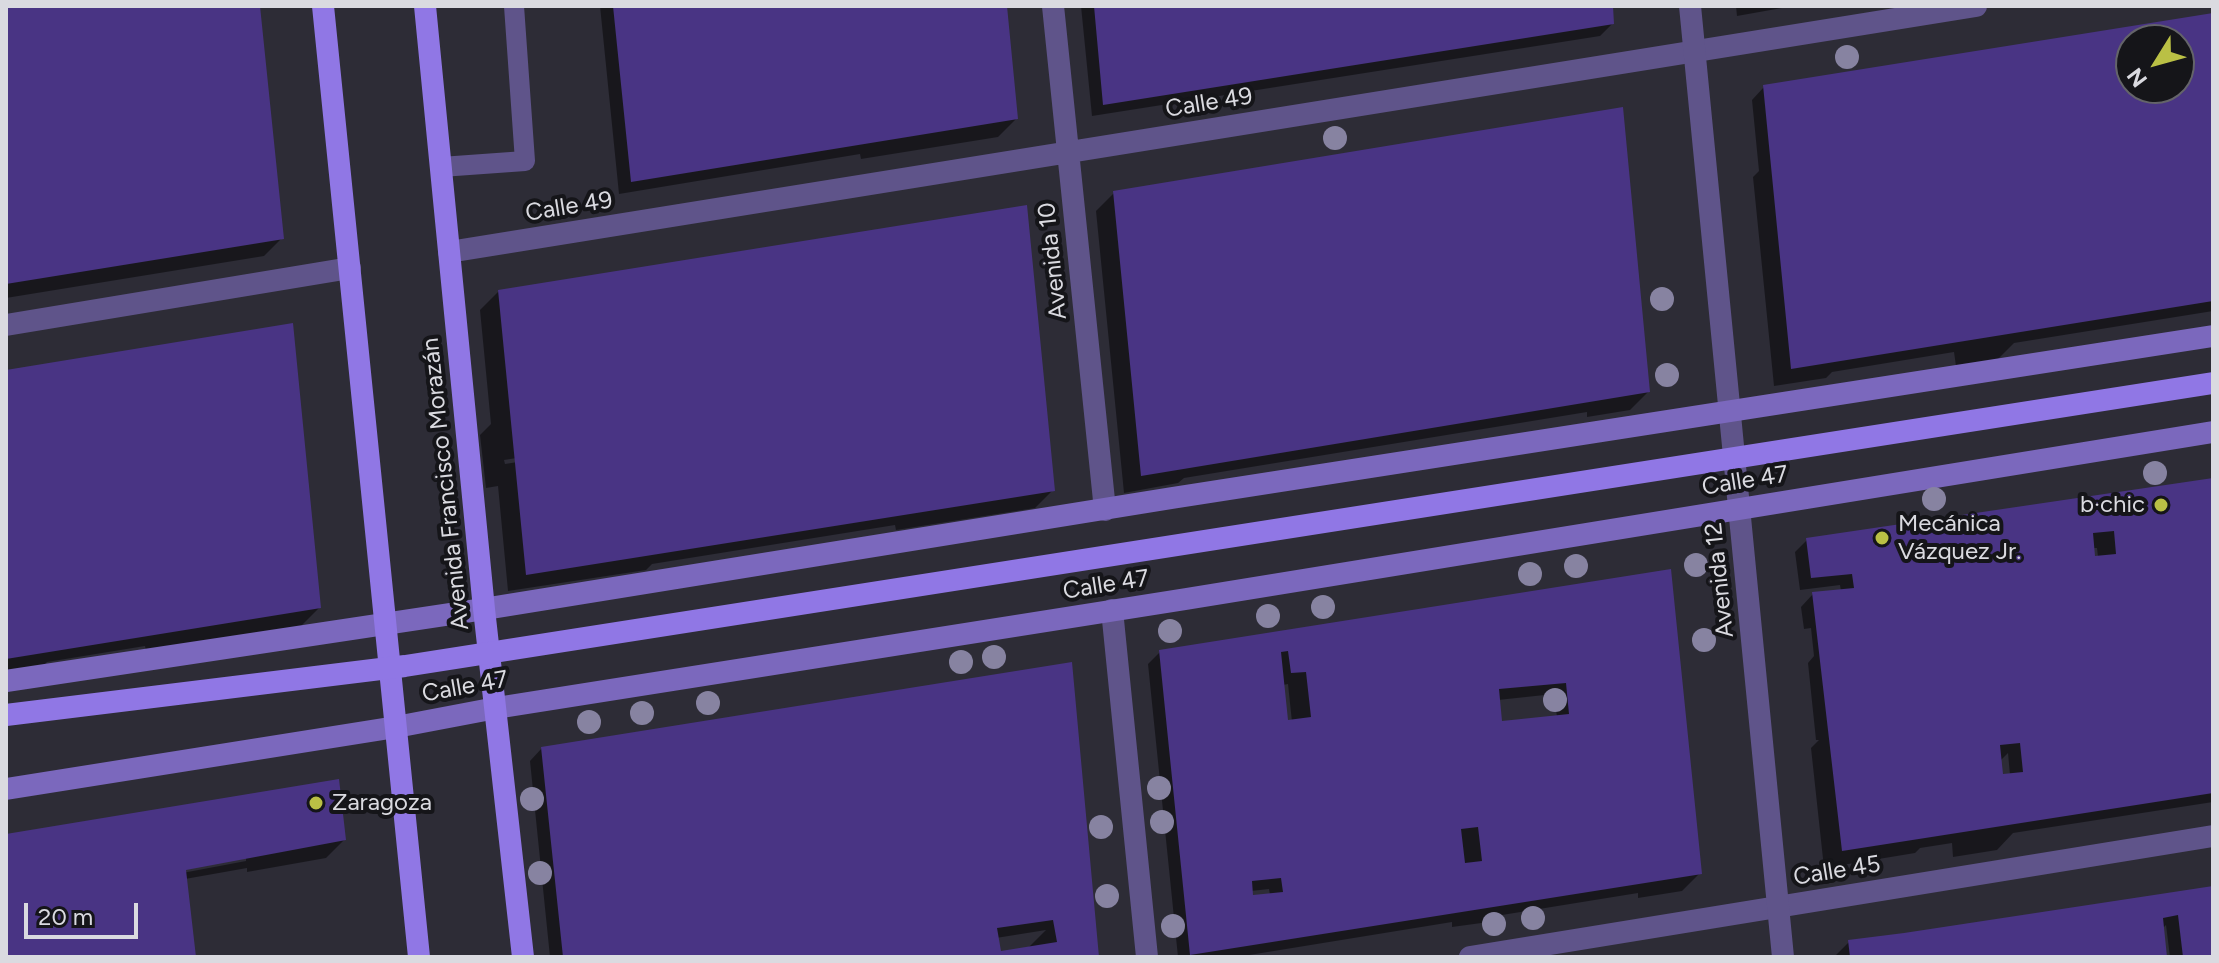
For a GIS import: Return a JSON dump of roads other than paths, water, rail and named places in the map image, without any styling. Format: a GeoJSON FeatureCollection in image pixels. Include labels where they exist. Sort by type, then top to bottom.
{"type":"FeatureCollection","features":[{"type":"Feature","properties":{"kind":"main road"},"geometry":{"type":"LineString","coordinates":[[323,6],[419,957]]}},
{"type":"Feature","properties":{"kind":"main road","name":"Avenida Francisco Morazán"},"geometry":{"type":"LineString","coordinates":[[425,6],[484,609],[523,957]]}},
{"type":"Feature","properties":{"kind":"main road"},"geometry":{"type":"LineString","coordinates":[[6,681],[484,609],[2213,336]]}},
{"type":"Feature","properties":{"kind":"main road"},"geometry":{"type":"LineString","coordinates":[[6,715],[405,666],[2213,383]]}},
{"type":"Feature","properties":{"kind":"main road","name":"Calle 47"},"geometry":{"type":"LineString","coordinates":[[6,789],[2213,432]]}},
{"type":"Feature","properties":{"kind":"street","name":"Avenida 10"},"geometry":{"type":"LineString","coordinates":[[1053,6],[1105,510]]}},
{"type":"Feature","properties":{"kind":"street","name":"Avenida 12"},"geometry":{"type":"LineString","coordinates":[[1690,6],[1783,957]]}},
{"type":"Feature","properties":{"kind":"street","name":"Calle 49"},"geometry":{"type":"LineString","coordinates":[[449,252],[1976,6]]}},
{"type":"Feature","properties":{"kind":"street"},"geometry":{"type":"LineString","coordinates":[[6,325],[350,268]]}},
{"type":"Feature","properties":{"kind":"street"},"geometry":{"type":"LineString","coordinates":[[1112,610],[1147,957]]}},
{"type":"Feature","properties":{"kind":"street","name":"Calle 45"},"geometry":{"type":"LineString","coordinates":[[1470,957],[2213,836]]}},
{"type":"Feature","properties":{"kind":"lane"},"geometry":{"type":"LineString","coordinates":[[441,167],[525,161],[514,6]]}},
{"type":"Feature","properties":{"kind":"place","name":"b·chic"},"geometry":{"type":"Point","coordinates":[2161,505]}},
{"type":"Feature","properties":{"kind":"place","name":"Mecánica Vázquez Jr."},"geometry":{"type":"Point","coordinates":[1882,538]}},
{"type":"Feature","properties":{"kind":"place","name":"Zaragoza"},"geometry":{"type":"Point","coordinates":[316,803]}}]}
